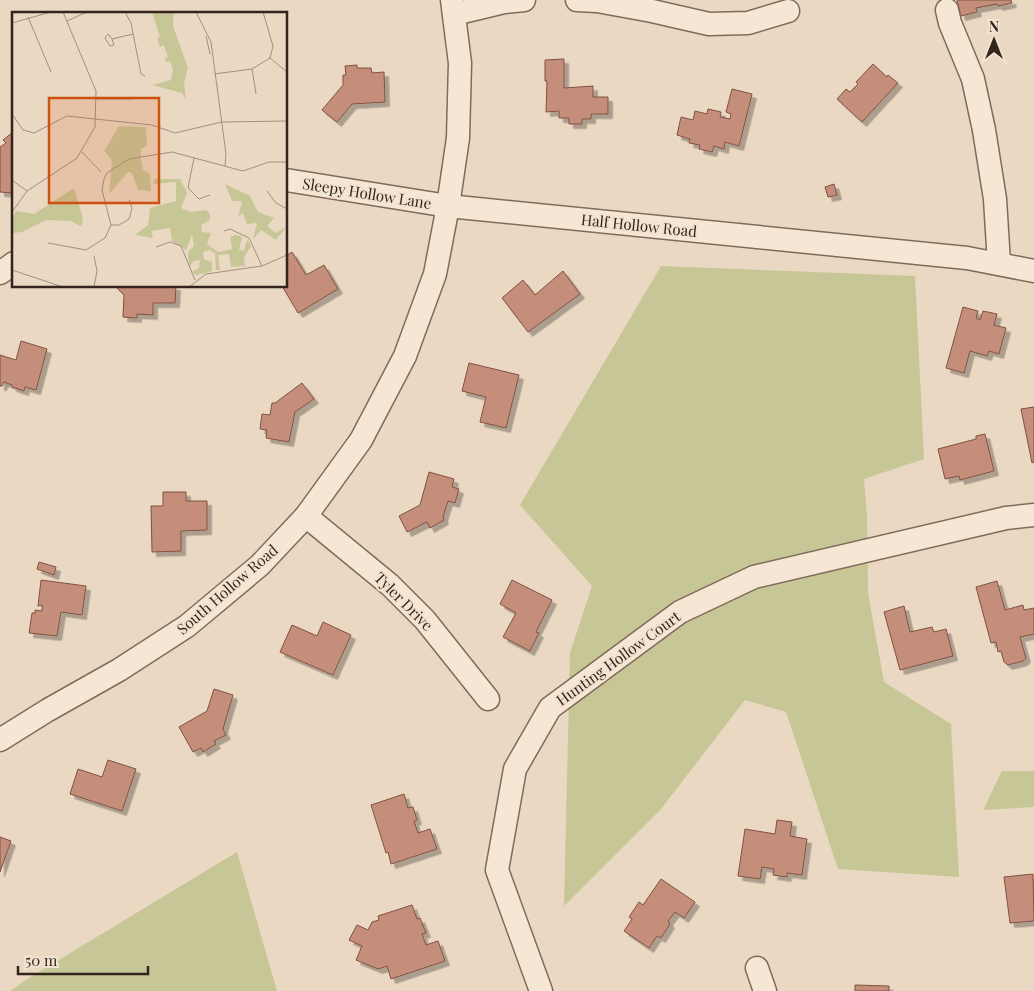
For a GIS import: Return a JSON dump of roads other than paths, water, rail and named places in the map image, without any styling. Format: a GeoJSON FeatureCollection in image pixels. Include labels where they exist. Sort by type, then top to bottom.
{"type":"FeatureCollection","features":[{"type":"Feature","properties":{"kind":"street"},"geometry":{"type":"LineString","coordinates":[[448,206],[458,138],[460,63],[453,7],[524,0]]}},
{"type":"Feature","properties":{"kind":"street"},"geometry":{"type":"LineString","coordinates":[[577,0],[597,1],[709,24],[748,23],[788,11]]}},
{"type":"Feature","properties":{"kind":"street"},"geometry":{"type":"LineString","coordinates":[[947,10],[953,31],[973,79],[984,130],[995,199],[998,263]]}},
{"type":"Feature","properties":{"kind":"street","name":"Sleepy Hollow Lane"},"geometry":{"type":"LineString","coordinates":[[288,180],[448,206]]}},
{"type":"Feature","properties":{"kind":"street","name":"Half Hollow Road"},"geometry":{"type":"LineString","coordinates":[[448,206],[968,258],[1034,271]]}},
{"type":"Feature","properties":{"kind":"street","name":"South Hollow Road"},"geometry":{"type":"LineString","coordinates":[[0,740],[48,710],[119,670],[187,626],[260,565],[306,516],[362,440],[405,356],[435,274],[448,206]]}},
{"type":"Feature","properties":{"kind":"street"},"geometry":{"type":"LineString","coordinates":[[0,273],[12,264]]}},
{"type":"Feature","properties":{"kind":"street","name":"Hunting Hollow Court"},"geometry":{"type":"LineString","coordinates":[[540,991],[497,870],[515,769],[550,708],[680,612],[754,577],[1006,518],[1034,515]]}},
{"type":"Feature","properties":{"kind":"street","name":"Tyler Drive"},"geometry":{"type":"LineString","coordinates":[[306,516],[390,585],[425,620],[488,699]]}},
{"type":"Feature","properties":{"kind":"street"},"geometry":{"type":"LineString","coordinates":[[757,968],[765,991]]}}]}
